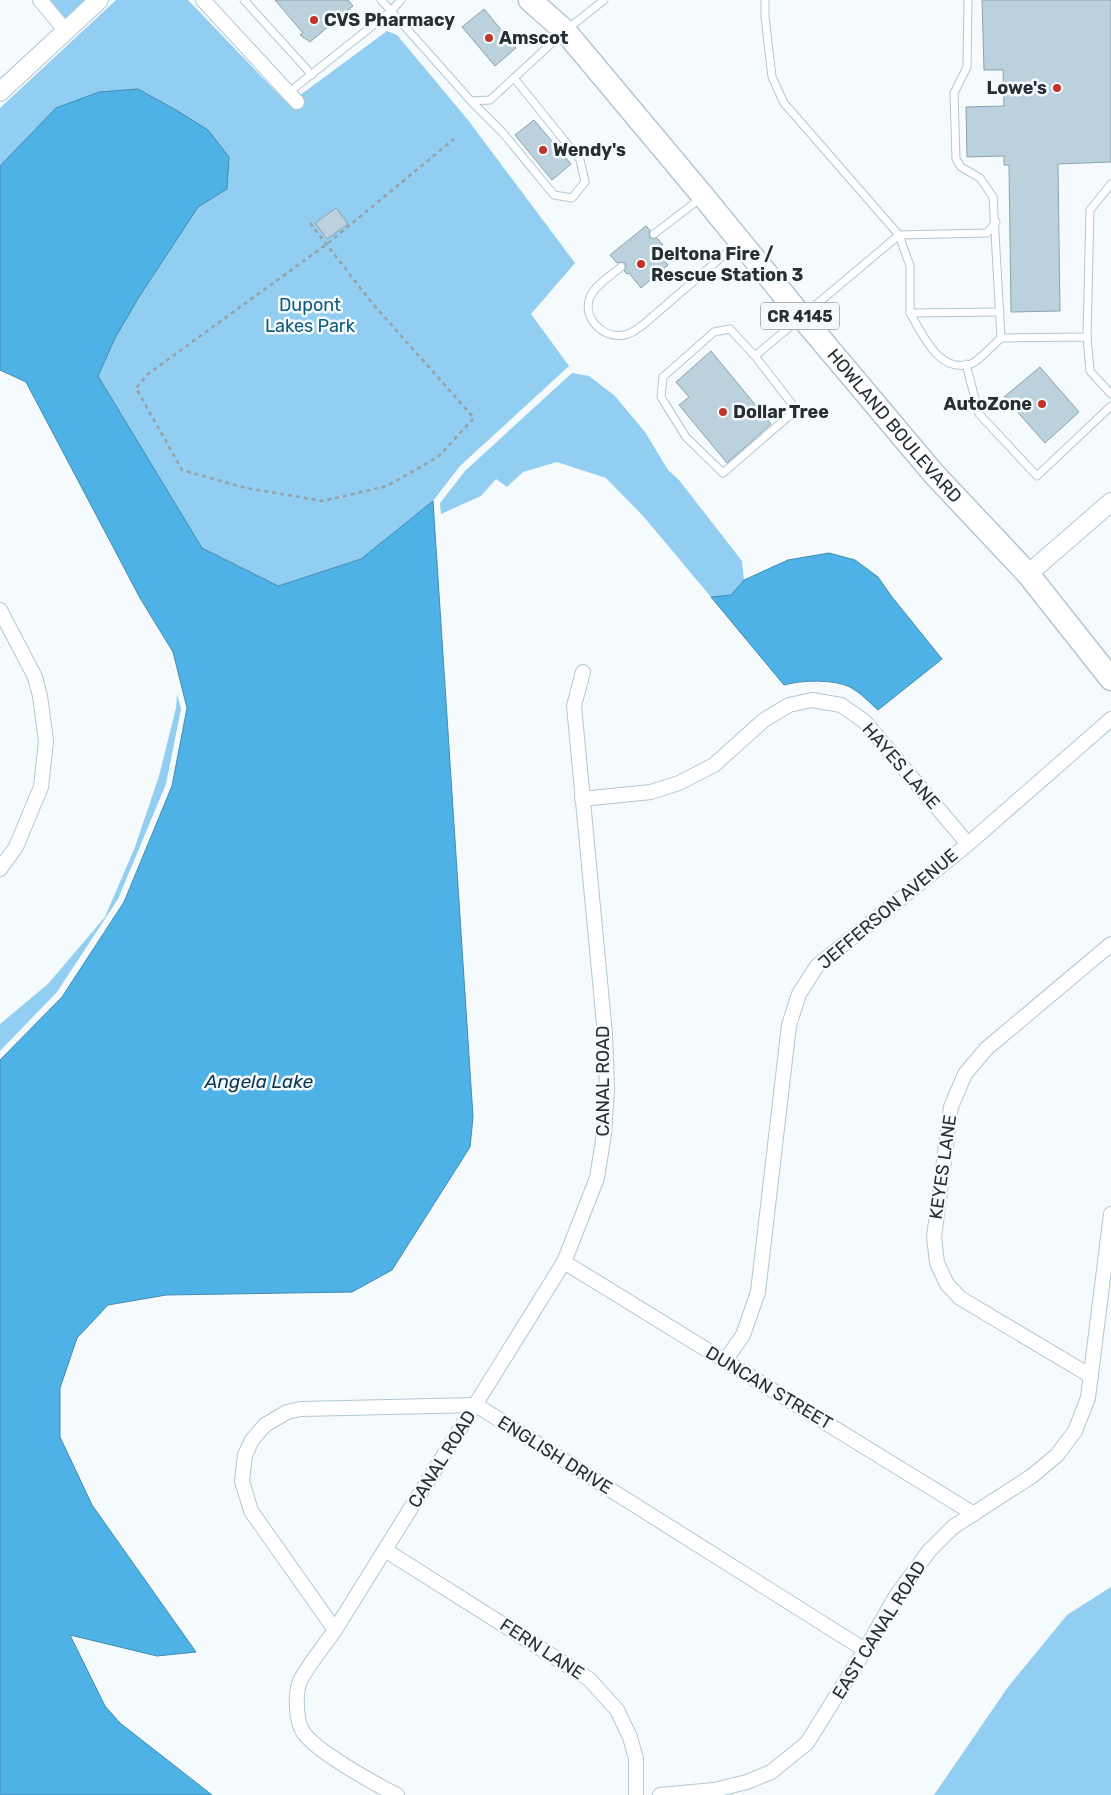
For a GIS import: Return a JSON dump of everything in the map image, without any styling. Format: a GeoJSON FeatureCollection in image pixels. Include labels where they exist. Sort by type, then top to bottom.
{"type":"FeatureCollection","features":[{"type":"Feature","properties":{"kind":"main road","name":"HOWLAND BOULEVARD"},"geometry":{"type":"LineString","coordinates":[[530,0],[566,31],[934,474],[1028,574],[1111,679]]}},
{"type":"Feature","properties":{"kind":"main road","name":"HOWLAND BOULEVARD"},"geometry":{"type":"LineString","coordinates":[[551,0],[566,31]]}},
{"type":"Feature","properties":{"kind":"street"},"geometry":{"type":"LineString","coordinates":[[40,0],[65,30]]}},
{"type":"Feature","properties":{"kind":"street"},"geometry":{"type":"LineString","coordinates":[[0,92],[99,0]]}},
{"type":"Feature","properties":{"kind":"street"},"geometry":{"type":"LineString","coordinates":[[203,0],[293,98]]}},
{"type":"Feature","properties":{"kind":"street"},"geometry":{"type":"LineString","coordinates":[[1028,574],[1111,502]]}},
{"type":"Feature","properties":{"kind":"street"},"geometry":{"type":"LineString","coordinates":[[0,610],[35,677],[40,696],[46,741],[41,787],[16,847],[0,869]]}},
{"type":"Feature","properties":{"kind":"street","name":"CANAL ROAD"},"geometry":{"type":"LineString","coordinates":[[335,1630],[564,1262],[597,1178],[604,1134],[607,1089],[605,1034],[574,706],[583,672]]}},
{"type":"Feature","properties":{"kind":"street","name":"HAYES LANE"},"geometry":{"type":"LineString","coordinates":[[582,799],[651,792],[680,783],[714,765],[764,720],[789,705],[812,700],[841,705],[864,721],[968,844]]}},
{"type":"Feature","properties":{"kind":"street","name":"JEFFERSON AVENUE"},"geometry":{"type":"LineString","coordinates":[[725,1361],[742,1335],[758,1292],[789,1025],[799,994],[817,966],[968,844],[1111,719]]}},
{"type":"Feature","properties":{"kind":"street","name":"KEYES LANE"},"geometry":{"type":"LineString","coordinates":[[1091,1376],[960,1298],[947,1284],[937,1263],[934,1237],[952,1107],[965,1074],[986,1049],[1111,944]]}},
{"type":"Feature","properties":{"kind":"street","name":"EAST CANAL ROAD"},"geometry":{"type":"LineString","coordinates":[[660,1795],[714,1790],[747,1782],[771,1772],[807,1743],[896,1596],[929,1551],[953,1527],[1032,1476],[1057,1455],[1075,1431],[1088,1398],[1111,1214]]}},
{"type":"Feature","properties":{"kind":"street","name":"DUNCAN STREET"},"geometry":{"type":"LineString","coordinates":[[564,1262],[974,1514]]}},
{"type":"Feature","properties":{"kind":"street"},"geometry":{"type":"LineString","coordinates":[[397,1795],[373,1783],[310,1741],[302,1730],[296,1708],[300,1682],[335,1630],[251,1511],[242,1481],[245,1455],[252,1440],[265,1426],[287,1412],[301,1409],[476,1405]]}},
{"type":"Feature","properties":{"kind":"street","name":"ENGLISH DRIVE"},"geometry":{"type":"LineString","coordinates":[[476,1405],[865,1650]]}},
{"type":"Feature","properties":{"kind":"street","name":"FERN LANE"},"geometry":{"type":"LineString","coordinates":[[385,1550],[589,1679],[617,1710],[630,1737],[636,1759],[636,1795]]}},
{"type":"Feature","properties":{"kind":"lane"},"geometry":{"type":"LineString","coordinates":[[244,0],[312,75]]}},
{"type":"Feature","properties":{"kind":"lane"},"geometry":{"type":"LineString","coordinates":[[381,0],[471,101],[503,133],[554,194],[572,198],[585,182],[580,160],[514,78]]}},
{"type":"Feature","properties":{"kind":"lane"},"geometry":{"type":"LineString","coordinates":[[293,98],[312,75],[391,11],[401,0]]}},
{"type":"Feature","properties":{"kind":"lane"},"geometry":{"type":"LineString","coordinates":[[471,101],[490,100],[566,31],[604,0]]}},
{"type":"Feature","properties":{"kind":"lane"},"geometry":{"type":"LineString","coordinates":[[765,0],[765,17],[772,77],[784,103],[899,236],[910,266],[910,314],[936,354],[954,365],[973,364],[1001,338],[1087,338]]}},
{"type":"Feature","properties":{"kind":"lane"},"geometry":{"type":"LineString","coordinates":[[968,0],[967,68],[954,93],[956,159],[961,167],[980,178],[993,197],[996,222],[1001,338]]}},
{"type":"Feature","properties":{"kind":"lane"},"geometry":{"type":"LineString","coordinates":[[1111,184],[1090,210],[1087,338],[1090,371],[1111,394]]}},
{"type":"Feature","properties":{"kind":"lane"},"geometry":{"type":"LineString","coordinates":[[654,234],[703,196]]}},
{"type":"Feature","properties":{"kind":"lane"},"geometry":{"type":"LineString","coordinates":[[755,356],[899,236],[987,232],[996,222]]}},
{"type":"Feature","properties":{"kind":"lane"},"geometry":{"type":"LineString","coordinates":[[621,267],[590,295],[588,306],[589,317],[596,326],[609,334],[622,336],[632,333],[644,324],[740,241]]}},
{"type":"Feature","properties":{"kind":"lane"},"geometry":{"type":"LineString","coordinates":[[910,314],[1000,312]]}},
{"type":"Feature","properties":{"kind":"lane"},"geometry":{"type":"LineString","coordinates":[[730,329],[755,356],[792,404],[790,415],[723,473],[686,437],[661,397],[664,377],[714,332],[730,329]]}},
{"type":"Feature","properties":{"kind":"lane"},"geometry":{"type":"LineString","coordinates":[[966,364],[980,414],[1037,476],[1111,406]]}},
{"type":"Feature","properties":{"kind":"path"},"geometry":{"type":"LineString","coordinates":[[310,223],[327,244],[372,303],[474,418],[438,457],[386,486],[323,501],[246,488],[182,470],[136,388],[148,374],[327,244],[454,139]]}},
{"type":"Feature","properties":{"kind":"green space"},"geometry":{"type":"Polygon","coordinates":[[[50,0],[87,0],[66,19],[50,0]]]}},
{"type":"Feature","properties":{"kind":"green space","name":"Dupont Lakes Park"},"geometry":{"type":"Polygon","coordinates":[[[116,0],[188,0],[288,104],[387,31],[397,35],[468,120],[575,263],[531,314],[569,366],[460,466],[433,501],[361,559],[277,586],[202,548],[98,376],[0,243],[0,108],[116,0]]]}},
{"type":"Feature","properties":{"kind":"green space"},"geometry":{"type":"Polygon","coordinates":[[[572,373],[589,376],[615,396],[645,432],[668,470],[679,480],[742,561],[744,580],[731,595],[711,597],[644,517],[606,478],[557,462],[523,472],[507,487],[496,479],[481,496],[441,514],[440,503],[465,471],[572,373]]]}},
{"type":"Feature","properties":{"kind":"green space"},"geometry":{"type":"Polygon","coordinates":[[[177,694],[181,709],[166,784],[118,899],[57,992],[0,1051],[0,1024],[48,984],[105,917],[135,847],[159,776],[176,708],[177,694]]]}},
{"type":"Feature","properties":{"kind":"green space"},"geometry":{"type":"Polygon","coordinates":[[[1111,1587],[1111,1795],[934,1795],[1008,1687],[1067,1615],[1111,1587]]]}},
{"type":"Feature","properties":{"kind":"water","name":"Angela Lake"},"geometry":{"type":"Polygon","coordinates":[[[138,89],[208,130],[229,157],[227,189],[198,207],[139,297],[115,338],[98,376],[202,548],[278,586],[361,559],[433,501],[473,1117],[470,1147],[392,1270],[352,1292],[166,1295],[108,1305],[77,1338],[60,1388],[60,1437],[92,1505],[196,1652],[157,1656],[70,1635],[105,1706],[120,1723],[212,1795],[0,1795],[0,1060],[62,997],[124,902],[172,786],[187,708],[173,652],[140,598],[26,382],[0,370],[0,166],[56,108],[99,92],[138,89]]]}},
{"type":"Feature","properties":{"kind":"water"},"geometry":{"type":"Polygon","coordinates":[[[829,553],[855,560],[878,577],[942,659],[878,710],[858,692],[843,684],[817,681],[784,685],[711,597],[731,595],[744,580],[788,560],[829,553]]]}},
{"type":"Feature","properties":{"kind":"building","name":"CVS Pharmacy"},"geometry":{"type":"Polygon","coordinates":[[[275,0],[348,0],[353,6],[310,42],[300,35],[303,33],[275,0]]]}},
{"type":"Feature","properties":{"kind":"building","name":"Lowe's"},"geometry":{"type":"Polygon","coordinates":[[[982,0],[1111,0],[1111,162],[1058,164],[1060,311],[1011,312],[1009,165],[1004,165],[1004,156],[967,157],[966,107],[1004,106],[1003,70],[984,70],[982,0]]]}},
{"type":"Feature","properties":{"kind":"building","name":"Amscot"},"geometry":{"type":"Polygon","coordinates":[[[484,9],[516,48],[495,66],[462,27],[484,9]]]}},
{"type":"Feature","properties":{"kind":"building","name":"Wendy's"},"geometry":{"type":"Polygon","coordinates":[[[534,120],[571,164],[552,180],[515,135],[534,120]]]}},
{"type":"Feature","properties":{"kind":"building"},"geometry":{"type":"Polygon","coordinates":[[[336,208],[348,224],[327,239],[315,223],[336,208]]]}},
{"type":"Feature","properties":{"kind":"building"},"geometry":{"type":"Polygon","coordinates":[[[646,226],[650,230],[650,238],[657,238],[663,245],[656,250],[668,265],[641,288],[629,273],[627,274],[624,271],[625,263],[617,263],[610,255],[646,226]]]}},
{"type":"Feature","properties":{"kind":"building","name":"Dollar Tree"},"geometry":{"type":"Polygon","coordinates":[[[711,351],[771,424],[727,463],[679,405],[689,397],[676,382],[711,351]]]}},
{"type":"Feature","properties":{"kind":"building","name":"AutoZone"},"geometry":{"type":"Polygon","coordinates":[[[1040,367],[1079,412],[1045,443],[1004,397],[1040,367]]]}},
{"type":"Feature","properties":{"kind":"place","name":"CVS Pharmacy"},"geometry":{"type":"Point","coordinates":[314,20]}},
{"type":"Feature","properties":{"kind":"place","name":"Amscot"},"geometry":{"type":"Point","coordinates":[489,38]}},
{"type":"Feature","properties":{"kind":"place","name":"Lowe's"},"geometry":{"type":"Point","coordinates":[1057,88]}},
{"type":"Feature","properties":{"kind":"place","name":"Wendy's"},"geometry":{"type":"Point","coordinates":[543,150]}},
{"type":"Feature","properties":{"kind":"place","name":"Deltona Fire / Rescue Station 3"},"geometry":{"type":"Point","coordinates":[641,264]}},
{"type":"Feature","properties":{"kind":"place","name":"AutoZone"},"geometry":{"type":"Point","coordinates":[1042,404]}},
{"type":"Feature","properties":{"kind":"place","name":"Dollar Tree"},"geometry":{"type":"Point","coordinates":[723,412]}}]}
